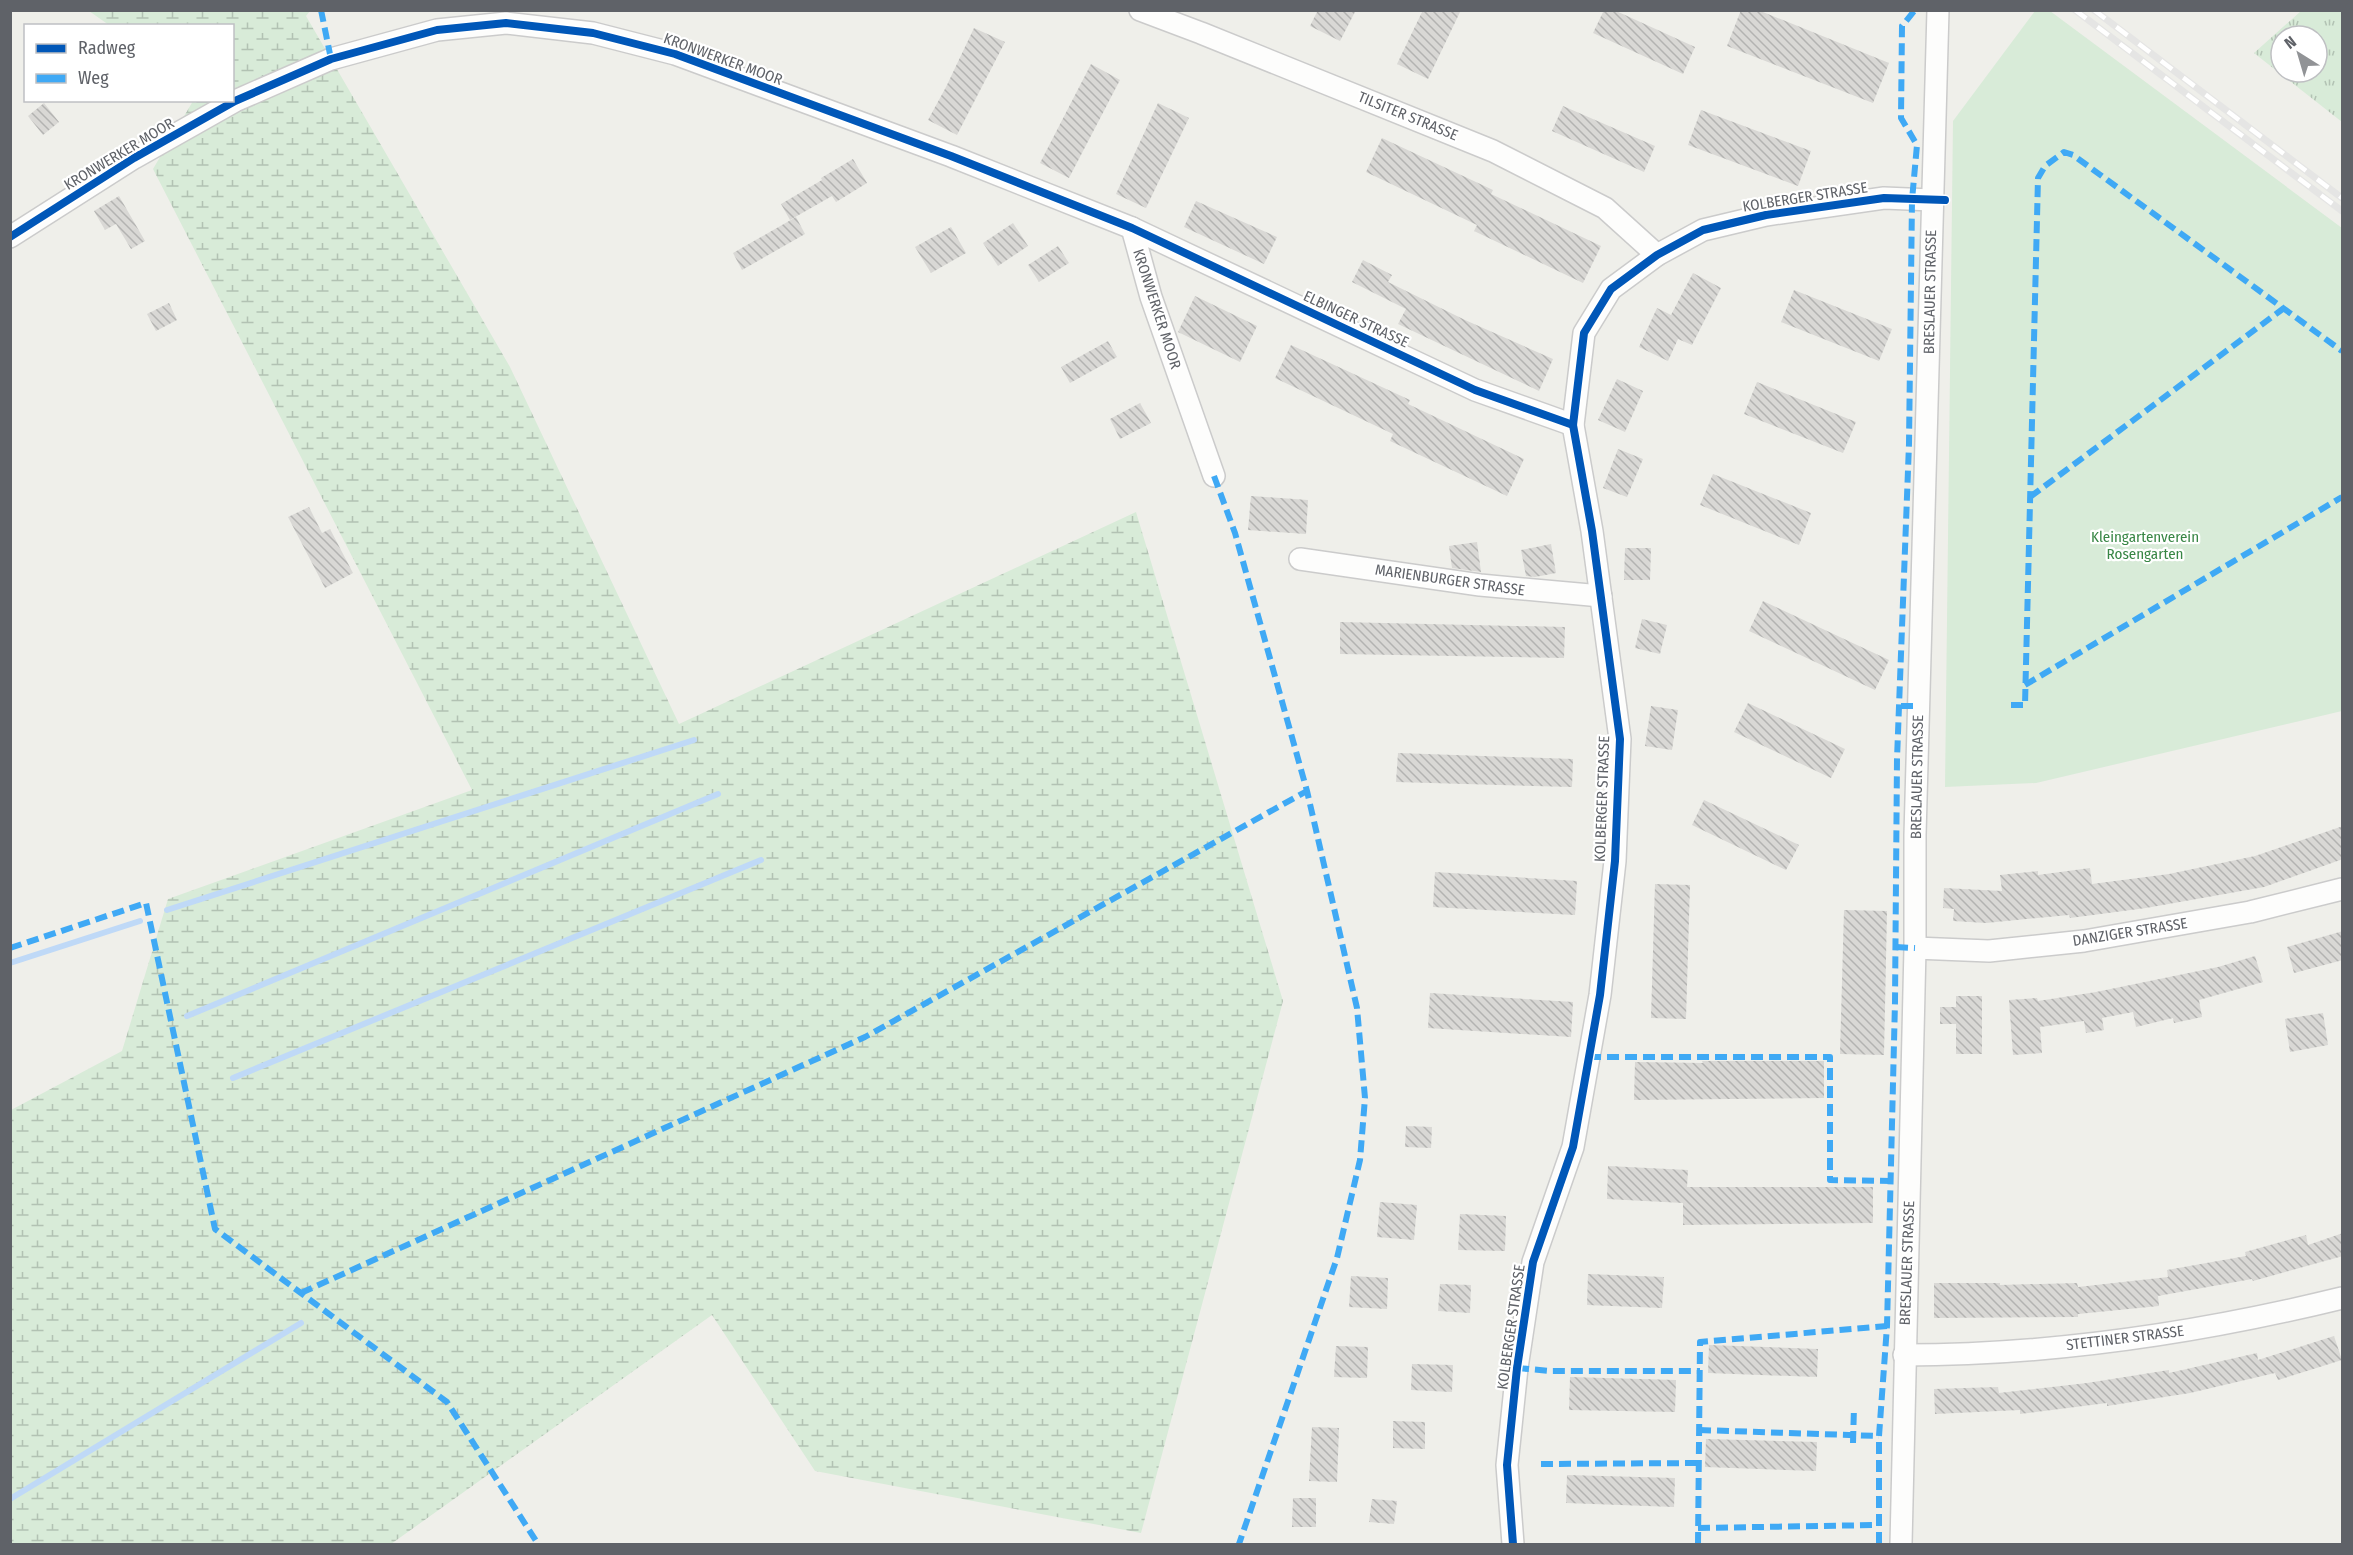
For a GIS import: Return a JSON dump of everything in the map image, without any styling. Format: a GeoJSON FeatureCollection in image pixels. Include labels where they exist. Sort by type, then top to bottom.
{"type":"FeatureCollection","features":[{"type":"Feature","properties":{"kind":"street","name":"TILSITER STRASSE"},"geometry":{"type":"LineString","coordinates":[[1140,10],[1493,151],[1605,208],[1657,255]]}},
{"type":"Feature","properties":{"kind":"street","name":"BRESLAUER STRASSE"},"geometry":{"type":"LineString","coordinates":[[1901,1545],[1915,948],[1915,835],[1938,10]]}},
{"type":"Feature","properties":{"kind":"street","name":"KRONWERKER MOOR"},"geometry":{"type":"LineString","coordinates":[[234,102],[331,59],[437,30],[506,23],[593,33],[675,54],[951,156],[1132,228],[1151,297],[1214,476]]}},
{"type":"Feature","properties":{"kind":"street","name":"KRONWERKER MOOR"},"geometry":{"type":"LineString","coordinates":[[10,237],[134,158],[233,102]]}},
{"type":"Feature","properties":{"kind":"street","name":"KOLBERGER STRASSE"},"geometry":{"type":"LineString","coordinates":[[1513,1545],[1507,1465],[1533,1262],[1573,1147],[1600,995],[1615,861],[1620,739],[1573,425],[1584,333],[1611,289],[1657,255],[1703,230],[1766,215],[1884,198],[1932,200]]}},
{"type":"Feature","properties":{"kind":"street","name":"ELBINGER STRASSE"},"geometry":{"type":"LineString","coordinates":[[1132,228],[1475,390],[1573,425]]}},
{"type":"Feature","properties":{"kind":"street","name":"MARIENBURGER STRASSE"},"geometry":{"type":"LineString","coordinates":[[1300,559],[1480,585],[1600,596]]}},
{"type":"Feature","properties":{"kind":"street","name":"DANZIGER STRASSE"},"geometry":{"type":"LineString","coordinates":[[1915,948],[1989,951],[2084,941],[2250,912],[2343,889]]}},
{"type":"Feature","properties":{"kind":"street","name":"STETTINER STRASSE"},"geometry":{"type":"LineString","coordinates":[[1904,1354],[1961,1354],[2131,1340],[2260,1318],[2343,1298]]}},
{"type":"Feature","properties":{"kind":"green space"},"geometry":{"type":"Polygon","coordinates":[[[89,11],[310,11],[306,16],[510,367],[679,724],[1136,512],[1283,1001],[1141,1533],[815,1471],[712,1315],[391,1544],[11,1544],[11,1110],[122,1051],[168,899],[472,790],[153,169],[192,102],[234,102],[234,24],[108,24],[89,11]]]}},
{"type":"Feature","properties":{"kind":"green space","name":"Kleingartenverein Rosengarten"},"geometry":{"type":"Polygon","coordinates":[[[2035,11],[2050,11],[2342,228],[2342,711],[2036,783],[1945,787],[1953,121],[2035,11]]]}},
{"type":"Feature","properties":{"kind":"green space"},"geometry":{"type":"Polygon","coordinates":[[[2301,11],[2342,11],[2342,122],[2294,84],[2329,84],[2329,24],[2286,24],[2301,11]]]}},
{"type":"Feature","properties":{"kind":"green space"},"geometry":{"type":"Polygon","coordinates":[[[2269,40],[2269,65],[2254,53],[2269,40]]]}},
{"type":"Feature","properties":{"kind":"building"},"geometry":{"type":"Polygon","coordinates":[[[1318,10],[1356,10],[1340,41],[1310,26],[1318,10]]]}},
{"type":"Feature","properties":{"kind":"building"},"geometry":{"type":"Polygon","coordinates":[[[1423,10],[1461,10],[1428,79],[1397,64],[1423,10]]]}},
{"type":"Feature","properties":{"kind":"building"},"geometry":{"type":"Polygon","coordinates":[[[1604,10],[1614,10],[1695,47],[1683,74],[1593,33],[1604,10]]]}},
{"type":"Feature","properties":{"kind":"building"},"geometry":{"type":"Polygon","coordinates":[[[1741,10],[1758,10],[1889,63],[1873,103],[1727,46],[1741,10]]]}},
{"type":"Feature","properties":{"kind":"building"},"geometry":{"type":"Polygon","coordinates":[[[974,28],[1005,42],[957,135],[928,120],[974,28]]]}},
{"type":"Feature","properties":{"kind":"building"},"geometry":{"type":"Polygon","coordinates":[[[1091,64],[1120,80],[1069,178],[1040,163],[1091,64]]]}},
{"type":"Feature","properties":{"kind":"building"},"geometry":{"type":"Polygon","coordinates":[[[44,103],[59,122],[43,135],[28,116],[44,103]]]}},
{"type":"Feature","properties":{"kind":"building"},"geometry":{"type":"Polygon","coordinates":[[[1158,103],[1189,118],[1146,208],[1116,194],[1158,103]]]}},
{"type":"Feature","properties":{"kind":"building"},"geometry":{"type":"Polygon","coordinates":[[[1563,106],[1655,146],[1644,172],[1552,131],[1563,106]]]}},
{"type":"Feature","properties":{"kind":"building"},"geometry":{"type":"Polygon","coordinates":[[[1701,110],[1811,151],[1798,186],[1688,145],[1701,110]]]}},
{"type":"Feature","properties":{"kind":"building"},"geometry":{"type":"Polygon","coordinates":[[[1382,138],[1493,190],[1491,194],[1601,246],[1583,283],[1474,231],[1477,225],[1366,172],[1382,138]]]}},
{"type":"Feature","properties":{"kind":"building"},"geometry":{"type":"Polygon","coordinates":[[[853,159],[867,183],[836,202],[832,196],[790,220],[781,204],[853,159]]]}},
{"type":"Feature","properties":{"kind":"building"},"geometry":{"type":"Polygon","coordinates":[[[119,196],[145,241],[131,249],[116,224],[105,230],[94,211],[119,196]]]}},
{"type":"Feature","properties":{"kind":"building"},"geometry":{"type":"Polygon","coordinates":[[[1196,201],[1277,237],[1264,264],[1184,227],[1196,201]]]}},
{"type":"Feature","properties":{"kind":"building"},"geometry":{"type":"Polygon","coordinates":[[[796,217],[805,234],[742,270],[733,253],[796,217]]]}},
{"type":"Feature","properties":{"kind":"building"},"geometry":{"type":"Polygon","coordinates":[[[1013,223],[1028,246],[998,266],[983,243],[1013,223]]]}},
{"type":"Feature","properties":{"kind":"building"},"geometry":{"type":"Polygon","coordinates":[[[951,227],[966,253],[931,273],[915,247],[951,227]]]}},
{"type":"Feature","properties":{"kind":"building"},"geometry":{"type":"Polygon","coordinates":[[[1058,246],[1069,263],[1039,282],[1028,265],[1058,246]]]}},
{"type":"Feature","properties":{"kind":"building"},"geometry":{"type":"Polygon","coordinates":[[[1363,260],[1392,275],[1388,282],[1465,320],[1553,359],[1539,391],[1398,324],[1406,309],[1352,282],[1363,260]]]}},
{"type":"Feature","properties":{"kind":"building"},"geometry":{"type":"Polygon","coordinates":[[[1693,273],[1721,288],[1692,345],[1678,339],[1668,361],[1639,347],[1657,308],[1671,315],[1693,273]]]}},
{"type":"Feature","properties":{"kind":"building"},"geometry":{"type":"Polygon","coordinates":[[[1794,290],[1892,329],[1879,361],[1781,322],[1794,290]]]}},
{"type":"Feature","properties":{"kind":"building"},"geometry":{"type":"Polygon","coordinates":[[[1195,296],[1257,326],[1240,362],[1178,332],[1195,296]]]}},
{"type":"Feature","properties":{"kind":"building"},"geometry":{"type":"Polygon","coordinates":[[[169,303],[177,320],[156,331],[147,314],[169,303]]]}},
{"type":"Feature","properties":{"kind":"building"},"geometry":{"type":"Polygon","coordinates":[[[1108,341],[1117,357],[1070,383],[1061,367],[1108,341]]]}},
{"type":"Feature","properties":{"kind":"building"},"geometry":{"type":"Polygon","coordinates":[[[1291,345],[1410,400],[1408,404],[1524,459],[1507,496],[1390,441],[1393,434],[1275,378],[1291,345]]]}},
{"type":"Feature","properties":{"kind":"building"},"geometry":{"type":"Polygon","coordinates":[[[1617,379],[1643,391],[1625,432],[1598,420],[1617,379]]]}},
{"type":"Feature","properties":{"kind":"building"},"geometry":{"type":"Polygon","coordinates":[[[1757,382],[1856,422],[1843,453],[1744,414],[1757,382]]]}},
{"type":"Feature","properties":{"kind":"building"},"geometry":{"type":"Polygon","coordinates":[[[1140,403],[1151,423],[1120,439],[1110,419],[1140,403]]]}},
{"type":"Feature","properties":{"kind":"building"},"geometry":{"type":"Polygon","coordinates":[[[1618,449],[1643,459],[1627,497],[1603,488],[1618,449]]]}},
{"type":"Feature","properties":{"kind":"building"},"geometry":{"type":"Polygon","coordinates":[[[1713,474],[1811,513],[1799,545],[1700,505],[1713,474]]]}},
{"type":"Feature","properties":{"kind":"building"},"geometry":{"type":"Polygon","coordinates":[[[1251,496],[1308,500],[1306,534],[1248,530],[1251,496]]]}},
{"type":"Feature","properties":{"kind":"building"},"geometry":{"type":"Polygon","coordinates":[[[309,507],[322,533],[330,529],[353,573],[325,588],[288,517],[309,507]]]}},
{"type":"Feature","properties":{"kind":"building"},"geometry":{"type":"Polygon","coordinates":[[[1477,542],[1481,572],[1452,568],[1449,546],[1477,542]]]}},
{"type":"Feature","properties":{"kind":"building"},"geometry":{"type":"Polygon","coordinates":[[[1551,544],[1556,573],[1535,577],[1526,576],[1521,550],[1551,544]]]}},
{"type":"Feature","properties":{"kind":"building"},"geometry":{"type":"Polygon","coordinates":[[[1625,548],[1651,548],[1650,580],[1624,580],[1625,548]]]}},
{"type":"Feature","properties":{"kind":"building"},"geometry":{"type":"Polygon","coordinates":[[[1763,601],[1889,660],[1875,690],[1749,631],[1763,601]]]}},
{"type":"Feature","properties":{"kind":"building"},"geometry":{"type":"Polygon","coordinates":[[[1642,619],[1667,625],[1660,654],[1635,648],[1642,619]]]}},
{"type":"Feature","properties":{"kind":"building"},"geometry":{"type":"Polygon","coordinates":[[[1340,622],[1565,627],[1564,658],[1340,654],[1340,622]]]}},
{"type":"Feature","properties":{"kind":"building"},"geometry":{"type":"Polygon","coordinates":[[[1748,703],[1845,749],[1831,778],[1734,732],[1748,703]]]}},
{"type":"Feature","properties":{"kind":"building"},"geometry":{"type":"Polygon","coordinates":[[[1651,706],[1678,710],[1672,750],[1645,746],[1651,706]]]}},
{"type":"Feature","properties":{"kind":"building"},"geometry":{"type":"Polygon","coordinates":[[[1398,753],[1573,759],[1572,787],[1396,782],[1398,753]]]}},
{"type":"Feature","properties":{"kind":"building"},"geometry":{"type":"Polygon","coordinates":[[[1704,800],[1799,845],[1786,870],[1692,825],[1704,800]]]}},
{"type":"Feature","properties":{"kind":"building"},"geometry":{"type":"Polygon","coordinates":[[[2343,826],[2343,859],[2264,887],[2146,908],[2070,918],[2069,915],[1986,923],[1953,921],[1954,909],[1943,908],[1944,888],[2002,891],[2000,875],[2038,871],[2038,875],[2090,868],[2092,884],[2169,874],[2255,856],[2343,826]]]}},
{"type":"Feature","properties":{"kind":"building"},"geometry":{"type":"Polygon","coordinates":[[[1435,872],[1577,881],[1575,915],[1433,907],[1435,872]]]}},
{"type":"Feature","properties":{"kind":"building"},"geometry":{"type":"Polygon","coordinates":[[[1655,884],[1690,885],[1686,1019],[1651,1018],[1655,884]]]}},
{"type":"Feature","properties":{"kind":"building"},"geometry":{"type":"Polygon","coordinates":[[[1844,910],[1887,911],[1884,1055],[1840,1054],[1844,910]]]}},
{"type":"Feature","properties":{"kind":"building"},"geometry":{"type":"Polygon","coordinates":[[[2343,931],[2343,960],[2294,973],[2287,947],[2343,931]]]}},
{"type":"Feature","properties":{"kind":"building"},"geometry":{"type":"Polygon","coordinates":[[[2255,956],[2263,982],[2199,1000],[2202,1017],[2174,1023],[2173,1018],[2136,1027],[2133,1012],[2102,1018],[2104,1030],[2086,1033],[2084,1021],[2040,1027],[2042,1053],[2013,1055],[2009,1000],[2037,998],[2038,1001],[2096,992],[2218,967],[2255,956]]]}},
{"type":"Feature","properties":{"kind":"building"},"geometry":{"type":"Polygon","coordinates":[[[1430,993],[1573,1002],[1571,1037],[1428,1028],[1430,993]]]}},
{"type":"Feature","properties":{"kind":"building"},"geometry":{"type":"Polygon","coordinates":[[[1956,996],[1982,996],[1982,1054],[1956,1054],[1956,1024],[1940,1024],[1940,1007],[1956,1007],[1956,996]]]}},
{"type":"Feature","properties":{"kind":"building"},"geometry":{"type":"Polygon","coordinates":[[[2323,1013],[2328,1045],[2290,1052],[2285,1019],[2323,1013]]]}},
{"type":"Feature","properties":{"kind":"building"},"geometry":{"type":"Polygon","coordinates":[[[1702,1061],[1824,1061],[1824,1098],[1634,1100],[1635,1062],[1703,1063],[1702,1061]]]}},
{"type":"Feature","properties":{"kind":"building"},"geometry":{"type":"Polygon","coordinates":[[[1406,1126],[1432,1127],[1431,1148],[1405,1147],[1406,1126]]]}},
{"type":"Feature","properties":{"kind":"building"},"geometry":{"type":"Polygon","coordinates":[[[1608,1166],[1688,1170],[1687,1187],[1873,1187],[1873,1223],[1683,1225],[1683,1203],[1607,1199],[1608,1166]]]}},
{"type":"Feature","properties":{"kind":"building"},"geometry":{"type":"Polygon","coordinates":[[[1380,1202],[1417,1205],[1414,1240],[1377,1237],[1380,1202]]]}},
{"type":"Feature","properties":{"kind":"building"},"geometry":{"type":"Polygon","coordinates":[[[1460,1214],[1506,1216],[1505,1251],[1458,1250],[1460,1214]]]}},
{"type":"Feature","properties":{"kind":"building"},"geometry":{"type":"Polygon","coordinates":[[[2343,1233],[2343,1256],[2253,1281],[2252,1279],[2158,1296],[2159,1306],[2078,1314],[2078,1317],[1934,1318],[1934,1283],[2000,1283],[2000,1285],[2077,1283],[2078,1287],[2168,1277],[2167,1270],[2246,1256],[2245,1252],[2306,1235],[2308,1245],[2343,1233]]]}},
{"type":"Feature","properties":{"kind":"building"},"geometry":{"type":"Polygon","coordinates":[[[1588,1274],[1664,1277],[1662,1308],[1587,1305],[1588,1274]]]}},
{"type":"Feature","properties":{"kind":"building"},"geometry":{"type":"Polygon","coordinates":[[[1351,1276],[1388,1278],[1387,1309],[1349,1307],[1351,1276]]]}},
{"type":"Feature","properties":{"kind":"building"},"geometry":{"type":"Polygon","coordinates":[[[1440,1284],[1471,1285],[1470,1313],[1438,1311],[1440,1284]]]}},
{"type":"Feature","properties":{"kind":"building"},"geometry":{"type":"Polygon","coordinates":[[[2334,1336],[2342,1360],[2278,1380],[2275,1373],[2190,1393],[2107,1406],[2107,1403],[2020,1414],[2020,1410],[1935,1414],[1934,1389],[1998,1387],[1999,1393],[2087,1383],[2169,1370],[2169,1373],[2257,1353],[2258,1360],[2334,1336]]]}},
{"type":"Feature","properties":{"kind":"building"},"geometry":{"type":"Polygon","coordinates":[[[1709,1345],[1818,1349],[1817,1377],[1708,1373],[1709,1345]]]}},
{"type":"Feature","properties":{"kind":"building"},"geometry":{"type":"Polygon","coordinates":[[[1336,1346],[1368,1347],[1367,1378],[1334,1377],[1336,1346]]]}},
{"type":"Feature","properties":{"kind":"building"},"geometry":{"type":"Polygon","coordinates":[[[1412,1364],[1453,1365],[1452,1392],[1411,1390],[1412,1364]]]}},
{"type":"Feature","properties":{"kind":"building"},"geometry":{"type":"Polygon","coordinates":[[[1570,1377],[1676,1380],[1675,1412],[1569,1410],[1570,1377]]]}},
{"type":"Feature","properties":{"kind":"building"},"geometry":{"type":"Polygon","coordinates":[[[1393,1421],[1425,1422],[1425,1449],[1393,1448],[1393,1421]]]}},
{"type":"Feature","properties":{"kind":"building"},"geometry":{"type":"Polygon","coordinates":[[[1312,1427],[1339,1428],[1337,1482],[1309,1481],[1312,1427]]]}},
{"type":"Feature","properties":{"kind":"building"},"geometry":{"type":"Polygon","coordinates":[[[1706,1439],[1817,1442],[1816,1471],[1705,1467],[1706,1439]]]}},
{"type":"Feature","properties":{"kind":"building"},"geometry":{"type":"Polygon","coordinates":[[[1567,1475],[1675,1478],[1674,1507],[1566,1503],[1567,1475]]]}},
{"type":"Feature","properties":{"kind":"building"},"geometry":{"type":"Polygon","coordinates":[[[1293,1498],[1316,1498],[1316,1527],[1292,1527],[1293,1498]]]}},
{"type":"Feature","properties":{"kind":"building"},"geometry":{"type":"Polygon","coordinates":[[[1372,1499],[1397,1501],[1394,1524],[1369,1522],[1372,1499]]]}},
{"type":"Feature","properties":{"kind":"waterway"},"geometry":{"type":"LineString","coordinates":[[167,910],[694,740]]}},
{"type":"Feature","properties":{"kind":"waterway"},"geometry":{"type":"LineString","coordinates":[[187,1016],[718,794]]}},
{"type":"Feature","properties":{"kind":"waterway"},"geometry":{"type":"LineString","coordinates":[[233,1078],[761,860]]}},
{"type":"Feature","properties":{"kind":"waterway"},"geometry":{"type":"LineString","coordinates":[[10,963],[140,921]]}},
{"type":"Feature","properties":{"kind":"waterway"},"geometry":{"type":"LineString","coordinates":[[10,1499],[301,1323]]}},
{"type":"Feature","properties":{"kind":"railway"},"geometry":{"type":"LineString","coordinates":[[2075,10],[2342,211]]}},
{"type":"Feature","properties":{"kind":"railway"},"geometry":{"type":"LineString","coordinates":[[2094,10],[2342,198]]}},
{"type":"Feature","properties":{"kind":"marked path"},"geometry":{"type":"LineString","coordinates":[[321,10],[331,59]]}},
{"type":"Feature","properties":{"kind":"marked path"},"geometry":{"type":"LineString","coordinates":[[1879,1544],[1879,1436],[1887,1326],[1895,1002],[1897,759],[1909,444],[1912,200],[1917,145],[1901,118],[1902,26],[1915,10]]}},
{"type":"Feature","properties":{"kind":"marked path"},"geometry":{"type":"LineString","coordinates":[[2011,705],[2025,705],[2038,178],[2045,166],[2064,152],[2073,155],[2342,351]]}},
{"type":"Feature","properties":{"kind":"marked path"},"geometry":{"type":"LineString","coordinates":[[2030,497],[2284,308]]}},
{"type":"Feature","properties":{"kind":"marked path"},"geometry":{"type":"LineString","coordinates":[[1214,476],[1235,533],[1307,791],[1357,1008],[1365,1098],[1360,1160],[1337,1258],[1239,1544]]}},
{"type":"Feature","properties":{"kind":"marked path"},"geometry":{"type":"LineString","coordinates":[[2025,685],[2342,497]]}},
{"type":"Feature","properties":{"kind":"marked path"},"geometry":{"type":"LineString","coordinates":[[1901,706],[1919,706]]}},
{"type":"Feature","properties":{"kind":"marked path"},"geometry":{"type":"LineString","coordinates":[[301,1293],[865,1037],[1307,791]]}},
{"type":"Feature","properties":{"kind":"marked path"},"geometry":{"type":"LineString","coordinates":[[10,948],[146,903],[215,1229],[447,1402],[538,1544]]}},
{"type":"Feature","properties":{"kind":"marked path"},"geometry":{"type":"LineString","coordinates":[[1896,947],[1915,948]]}},
{"type":"Feature","properties":{"kind":"marked path"},"geometry":{"type":"LineString","coordinates":[[1589,1057],[1830,1057],[1830,1180],[1890,1181]]}},
{"type":"Feature","properties":{"kind":"marked path"},"geometry":{"type":"LineString","coordinates":[[1698,1544],[1700,1342],[1887,1326]]}},
{"type":"Feature","properties":{"kind":"marked path"},"geometry":{"type":"LineString","coordinates":[[1517,1368],[1551,1371],[1700,1371]]}},
{"type":"Feature","properties":{"kind":"marked path"},"geometry":{"type":"LineString","coordinates":[[1853,1443],[1854,1407]]}},
{"type":"Feature","properties":{"kind":"marked path"},"geometry":{"type":"LineString","coordinates":[[1699,1430],[1879,1436]]}},
{"type":"Feature","properties":{"kind":"marked path"},"geometry":{"type":"LineString","coordinates":[[1541,1464],[1699,1463]]}},
{"type":"Feature","properties":{"kind":"marked path"},"geometry":{"type":"LineString","coordinates":[[1698,1528],[1878,1525]]}},
{"type":"Feature","properties":{"kind":"cycle path"},"geometry":{"type":"LineString","coordinates":[[234,102],[331,59],[437,30],[506,23],[593,33],[675,54],[951,156],[1132,228],[1475,390],[1573,425]]}},
{"type":"Feature","properties":{"kind":"cycle path"},"geometry":{"type":"LineString","coordinates":[[10,237],[134,158],[233,102]]}},
{"type":"Feature","properties":{"kind":"cycle path"},"geometry":{"type":"LineString","coordinates":[[1513,1544],[1507,1465],[1517,1368],[1533,1262],[1573,1147],[1600,995],[1615,861],[1620,739],[1592,531],[1573,425],[1584,333],[1611,289],[1657,255],[1703,230],[1766,215],[1884,198],[1945,200]]}}]}
